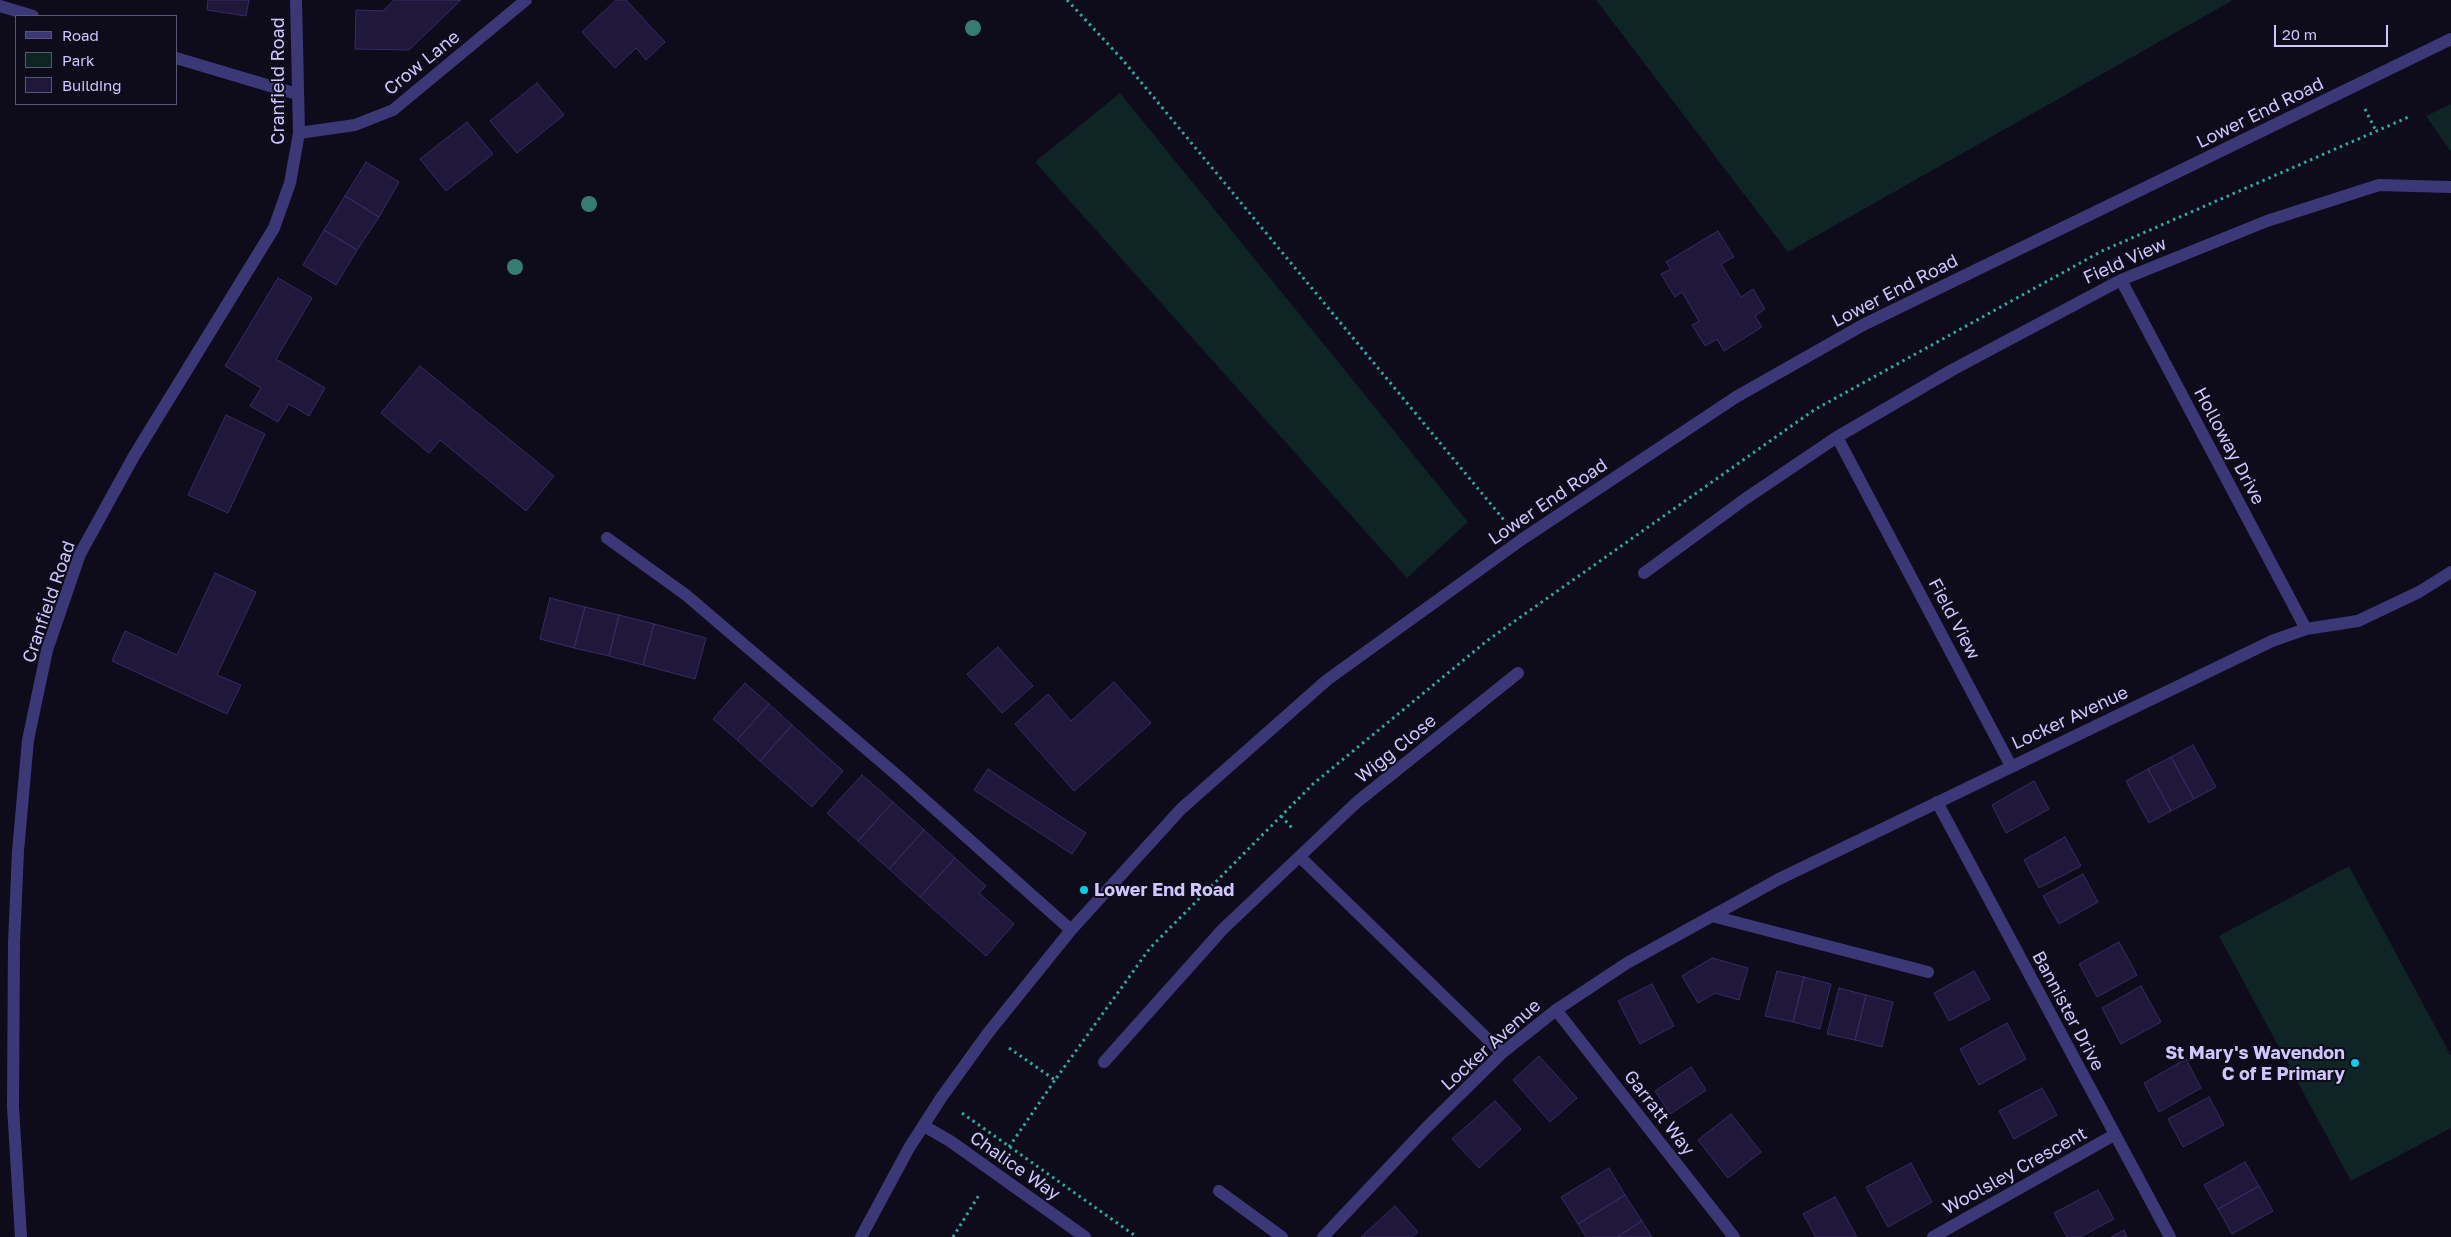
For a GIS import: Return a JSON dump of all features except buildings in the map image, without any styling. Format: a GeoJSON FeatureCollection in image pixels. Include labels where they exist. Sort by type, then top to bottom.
{"type":"FeatureCollection","features":[{"type":"Feature","properties":{"kind":"street","name":"Cranfield Road"},"geometry":{"type":"LineString","coordinates":[[21,1237],[13,1108],[14,943],[18,851],[28,740],[47,650],[80,554],[134,456],[274,228],[290,183],[299,133],[296,0]]}},
{"type":"Feature","properties":{"kind":"street","name":"Crow Lane"},"geometry":{"type":"LineString","coordinates":[[299,133],[355,125],[392,110],[526,0]]}},
{"type":"Feature","properties":{"kind":"street"},"geometry":{"type":"LineString","coordinates":[[0,6],[30,15]]}},
{"type":"Feature","properties":{"kind":"street","name":"Lower End Road"},"geometry":{"type":"LineString","coordinates":[[861,1237],[941,1098],[988,1033],[1071,930],[1181,809],[1327,680],[1521,540],[1736,397],[1862,325],[2451,40]]}},
{"type":"Feature","properties":{"kind":"street"},"geometry":{"type":"LineString","coordinates":[[178,59],[297,94]]}},
{"type":"Feature","properties":{"kind":"street","name":"Field View"},"geometry":{"type":"LineString","coordinates":[[1644,573],[1745,499],[1837,436],[1952,370],[2121,280],[2267,221],[2379,185],[2450,187]]}},
{"type":"Feature","properties":{"kind":"street","name":"Holloway Drive"},"geometry":{"type":"LineString","coordinates":[[2121,280],[2306,629]]}},
{"type":"Feature","properties":{"kind":"street","name":"Field View"},"geometry":{"type":"LineString","coordinates":[[1837,436],[2011,766]]}},
{"type":"Feature","properties":{"kind":"street"},"geometry":{"type":"LineString","coordinates":[[608,538],[686,595],[899,777],[1071,930]]}},
{"type":"Feature","properties":{"kind":"street","name":"Locker Avenue"},"geometry":{"type":"LineString","coordinates":[[1323,1237],[1426,1128],[1502,1053],[1556,1010],[1627,963],[1779,879],[2272,642],[2306,629],[2358,621],[2419,592],[2451,572]]}},
{"type":"Feature","properties":{"kind":"street","name":"Wigg Close"},"geometry":{"type":"LineString","coordinates":[[1104,1062],[1223,929],[1358,802],[1518,673]]}},
{"type":"Feature","properties":{"kind":"street","name":"Bannister Drive"},"geometry":{"type":"LineString","coordinates":[[1937,802],[2170,1237]]}},
{"type":"Feature","properties":{"kind":"street"},"geometry":{"type":"LineString","coordinates":[[1300,857],[1502,1053]]}},
{"type":"Feature","properties":{"kind":"street"},"geometry":{"type":"LineString","coordinates":[[1712,916],[1928,972]]}},
{"type":"Feature","properties":{"kind":"street","name":"Garratt Way"},"geometry":{"type":"LineString","coordinates":[[1556,1010],[1734,1237]]}},
{"type":"Feature","properties":{"kind":"street","name":"Chalice Way"},"geometry":{"type":"LineString","coordinates":[[924,1126],[950,1141],[1085,1237]]}},
{"type":"Feature","properties":{"kind":"street","name":"Woolsley Crescent"},"geometry":{"type":"LineString","coordinates":[[1933,1237],[2114,1135]]}},
{"type":"Feature","properties":{"kind":"street"},"geometry":{"type":"LineString","coordinates":[[1220,1191],[1282,1237]]}},
{"type":"Feature","properties":{"kind":"path"},"geometry":{"type":"LineString","coordinates":[[1067,0],[1121,58],[1521,540]]}},
{"type":"Feature","properties":{"kind":"path"},"geometry":{"type":"LineString","coordinates":[[1010,1147],[1055,1080]]}},
{"type":"Feature","properties":{"kind":"path"},"geometry":{"type":"LineString","coordinates":[[941,1098],[1137,1237]]}},
{"type":"Feature","properties":{"kind":"green space"},"geometry":{"type":"Polygon","coordinates":[[[1596,0],[2233,0],[1788,252],[1596,0]]]}},
{"type":"Feature","properties":{"kind":"green space"},"geometry":{"type":"Polygon","coordinates":[[[1120,93],[1468,522],[1407,578],[1035,162],[1120,93]]]}},
{"type":"Feature","properties":{"kind":"green space"},"geometry":{"type":"Polygon","coordinates":[[[2451,104],[2451,152],[2426,116],[2451,104]]]}},
{"type":"Feature","properties":{"kind":"green space"},"geometry":{"type":"Polygon","coordinates":[[[2349,866],[2451,1056],[2451,1128],[2351,1181],[2219,936],[2349,866]]]}},
{"type":"Feature","properties":{"kind":"place","name":"Lower End Road"},"geometry":{"type":"Point","coordinates":[1084,890]}},
{"type":"Feature","properties":{"kind":"place","name":"St Mary's Wavendon C of E Primary"},"geometry":{"type":"Point","coordinates":[2355,1063]}}]}
